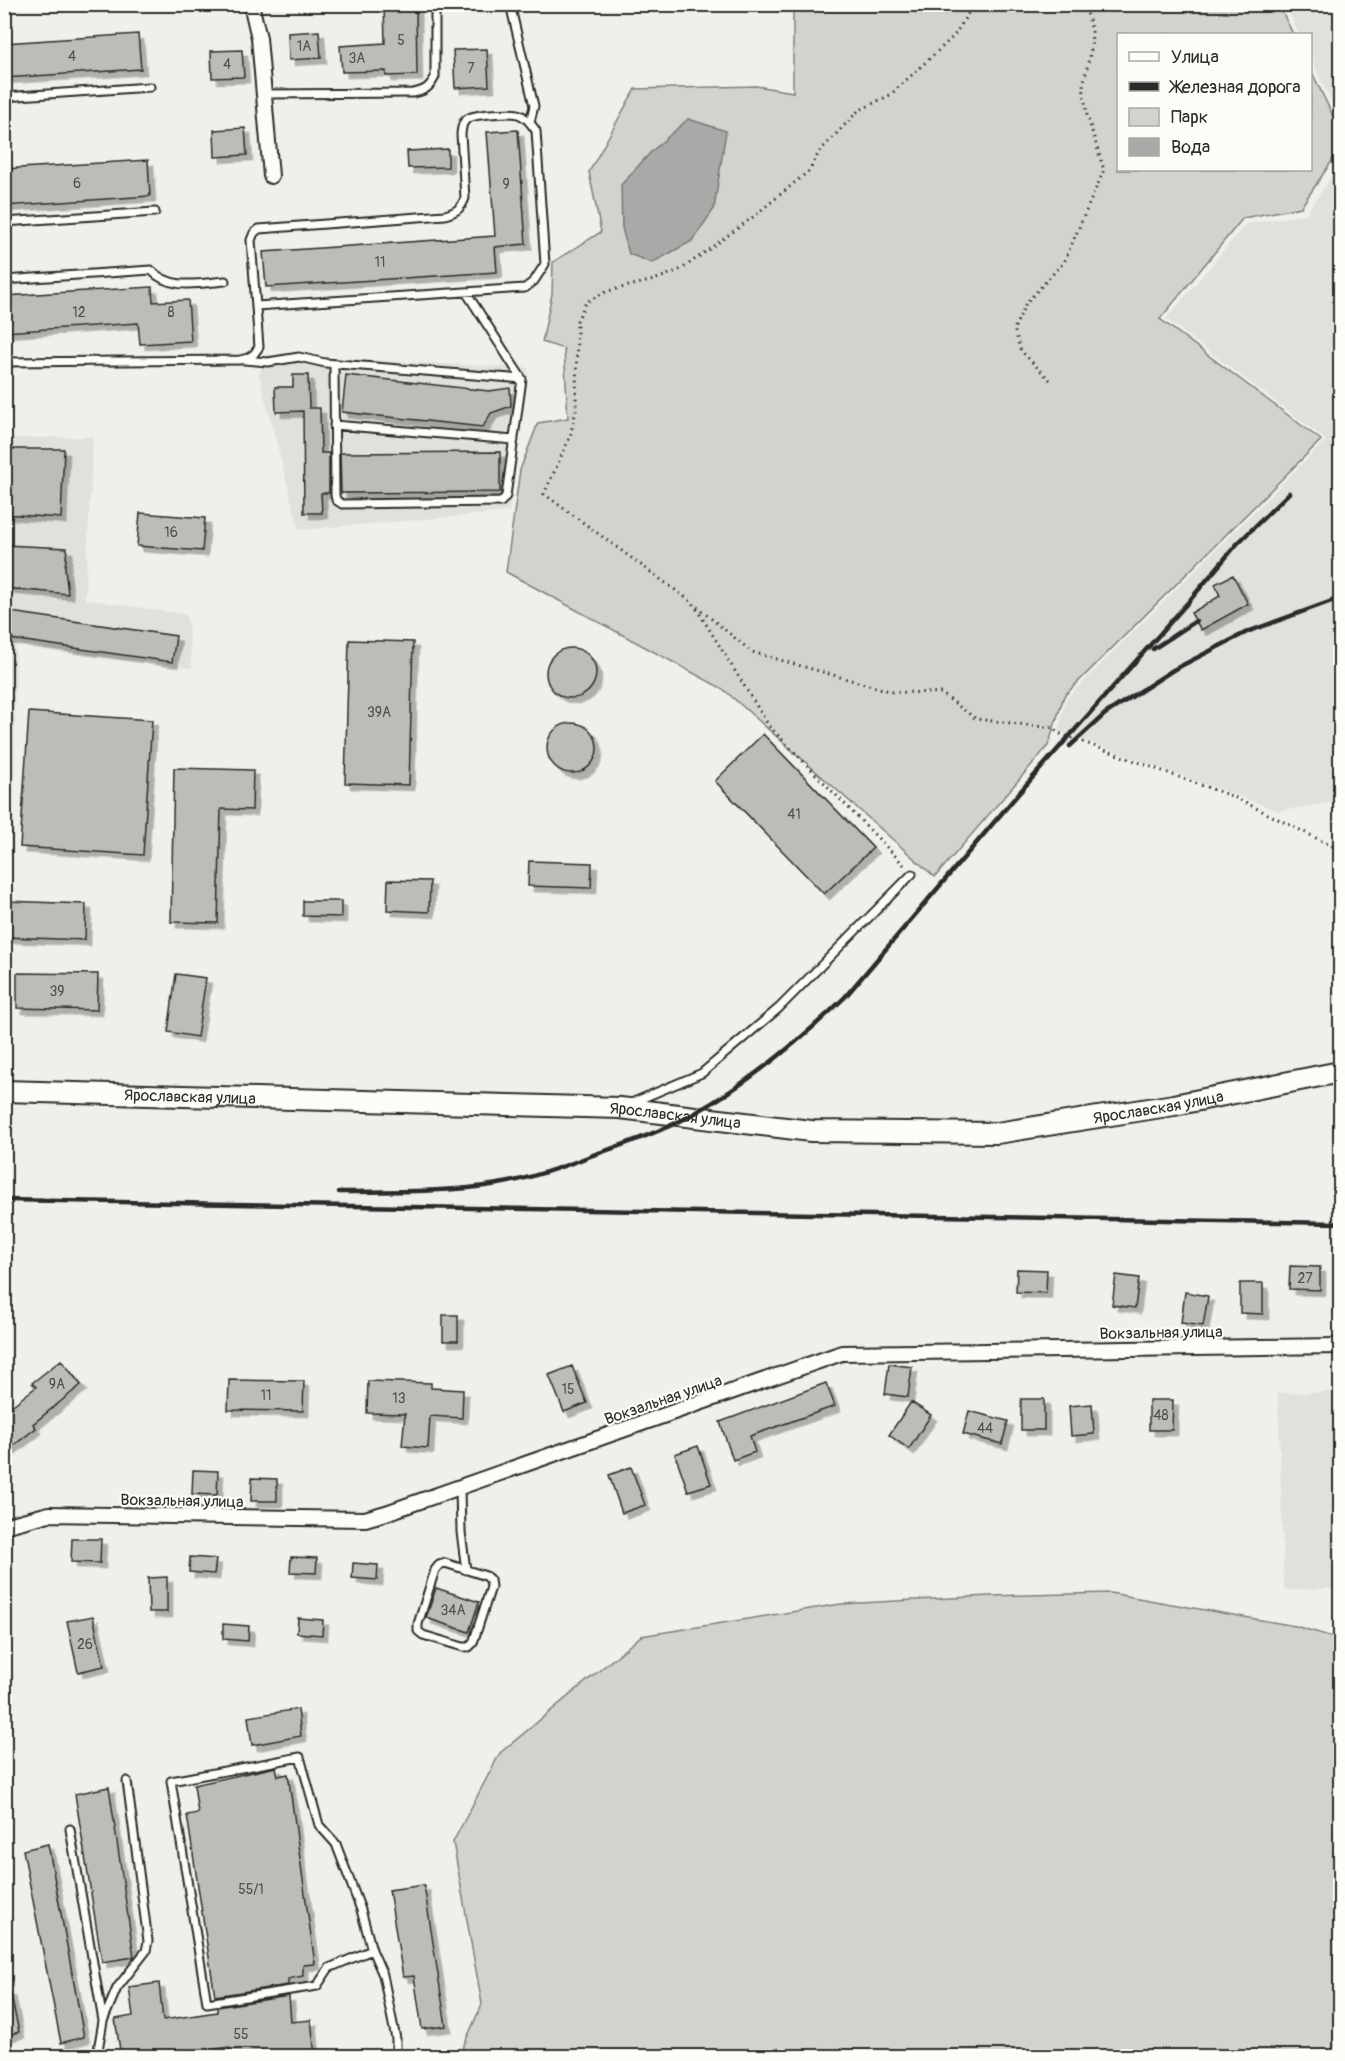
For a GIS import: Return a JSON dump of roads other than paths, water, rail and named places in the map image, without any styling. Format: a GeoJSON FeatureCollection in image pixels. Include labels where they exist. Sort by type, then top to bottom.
{"type":"FeatureCollection","features":[{"type":"Feature","properties":{"kind":"main road","name":"Ярославская улица"},"geometry":{"type":"LineString","coordinates":[[4,1090],[620,1108],[811,1131],[997,1133],[1174,1105],[1341,1072]]}},
{"type":"Feature","properties":{"kind":"street"},"geometry":{"type":"LineString","coordinates":[[251,4],[259,38],[271,176]]}},
{"type":"Feature","properties":{"kind":"street","name":"Вокзальная улица"},"geometry":{"type":"LineString","coordinates":[[4,1526],[49,1514],[365,1519],[460,1488],[842,1353],[1341,1346]]}},
{"type":"Feature","properties":{"kind":"lane"},"geometry":{"type":"LineString","coordinates":[[510,4],[534,106],[530,122]]}},
{"type":"Feature","properties":{"kind":"lane"},"geometry":{"type":"LineString","coordinates":[[264,94],[413,93],[423,91],[430,86],[435,77],[435,14]]}},
{"type":"Feature","properties":{"kind":"lane"},"geometry":{"type":"LineString","coordinates":[[4,97],[150,87]]}},
{"type":"Feature","properties":{"kind":"lane"},"geometry":{"type":"LineString","coordinates":[[240,360],[254,354],[259,347],[251,240],[259,229],[445,215],[455,212],[462,206],[465,198],[462,124],[469,118],[478,116],[516,113],[530,122],[536,131],[545,264],[534,281],[525,288],[256,306]]}},
{"type":"Feature","properties":{"kind":"lane"},"geometry":{"type":"LineString","coordinates":[[4,222],[154,212]]}},
{"type":"Feature","properties":{"kind":"lane"},"geometry":{"type":"LineString","coordinates":[[4,280],[151,270],[167,282],[176,285],[225,281]]}},
{"type":"Feature","properties":{"kind":"lane"},"geometry":{"type":"LineString","coordinates":[[334,364],[334,495],[336,500],[342,504],[501,502],[506,496],[522,379],[465,292]]}},
{"type":"Feature","properties":{"kind":"lane"},"geometry":{"type":"LineString","coordinates":[[4,362],[240,360],[268,362],[299,357],[334,364],[522,379]]}},
{"type":"Feature","properties":{"kind":"lane"},"geometry":{"type":"LineString","coordinates":[[334,425],[514,440]]}},
{"type":"Feature","properties":{"kind":"lane"},"geometry":{"type":"LineString","coordinates":[[620,1108],[702,1073],[779,1008],[912,874]]}},
{"type":"Feature","properties":{"kind":"lane"},"geometry":{"type":"LineString","coordinates":[[460,1488],[461,1532],[466,1570]]}},
{"type":"Feature","properties":{"kind":"lane"},"geometry":{"type":"LineString","coordinates":[[445,1563],[466,1570],[486,1576],[490,1580],[491,1587],[473,1643],[469,1647],[463,1647],[423,1635],[418,1631],[418,1624],[435,1570],[439,1565],[445,1563]]}},
{"type":"Feature","properties":{"kind":"lane"},"geometry":{"type":"LineString","coordinates":[[372,1950],[329,1968],[317,1986],[207,2003],[171,1781],[300,1757],[319,1825],[336,1844],[361,1910],[372,1950],[383,1975],[396,2039],[396,2056]]}},
{"type":"Feature","properties":{"kind":"lane"},"geometry":{"type":"LineString","coordinates":[[97,2056],[103,2021],[117,1988],[146,1951],[148,1941],[127,1781]]}},
{"type":"Feature","properties":{"kind":"lane"},"geometry":{"type":"LineString","coordinates":[[70,1829],[103,2021]]}},
{"type":"Feature","properties":{"kind":"water"},"geometry":{"type":"Polygon","coordinates":[[[688,119],[726,131],[714,209],[692,241],[652,263],[629,254],[622,228],[621,185],[651,152],[688,119]]]}},
{"type":"Feature","properties":{"kind":"railway"},"geometry":{"type":"LineString","coordinates":[[339,1192],[458,1189],[510,1182],[534,1176],[667,1127],[711,1104],[752,1076],[791,1046],[845,997],[1019,793],[1237,544],[1289,493]]}},
{"type":"Feature","properties":{"kind":"railway"},"geometry":{"type":"LineString","coordinates":[[1070,746],[1105,714],[1173,670],[1247,632],[1340,598]]}},
{"type":"Feature","properties":{"kind":"railway"},"geometry":{"type":"LineString","coordinates":[[1153,649],[1196,621]]}},
{"type":"Feature","properties":{"kind":"railway"},"geometry":{"type":"LineString","coordinates":[[4,1200],[1340,1223]]}}]}
